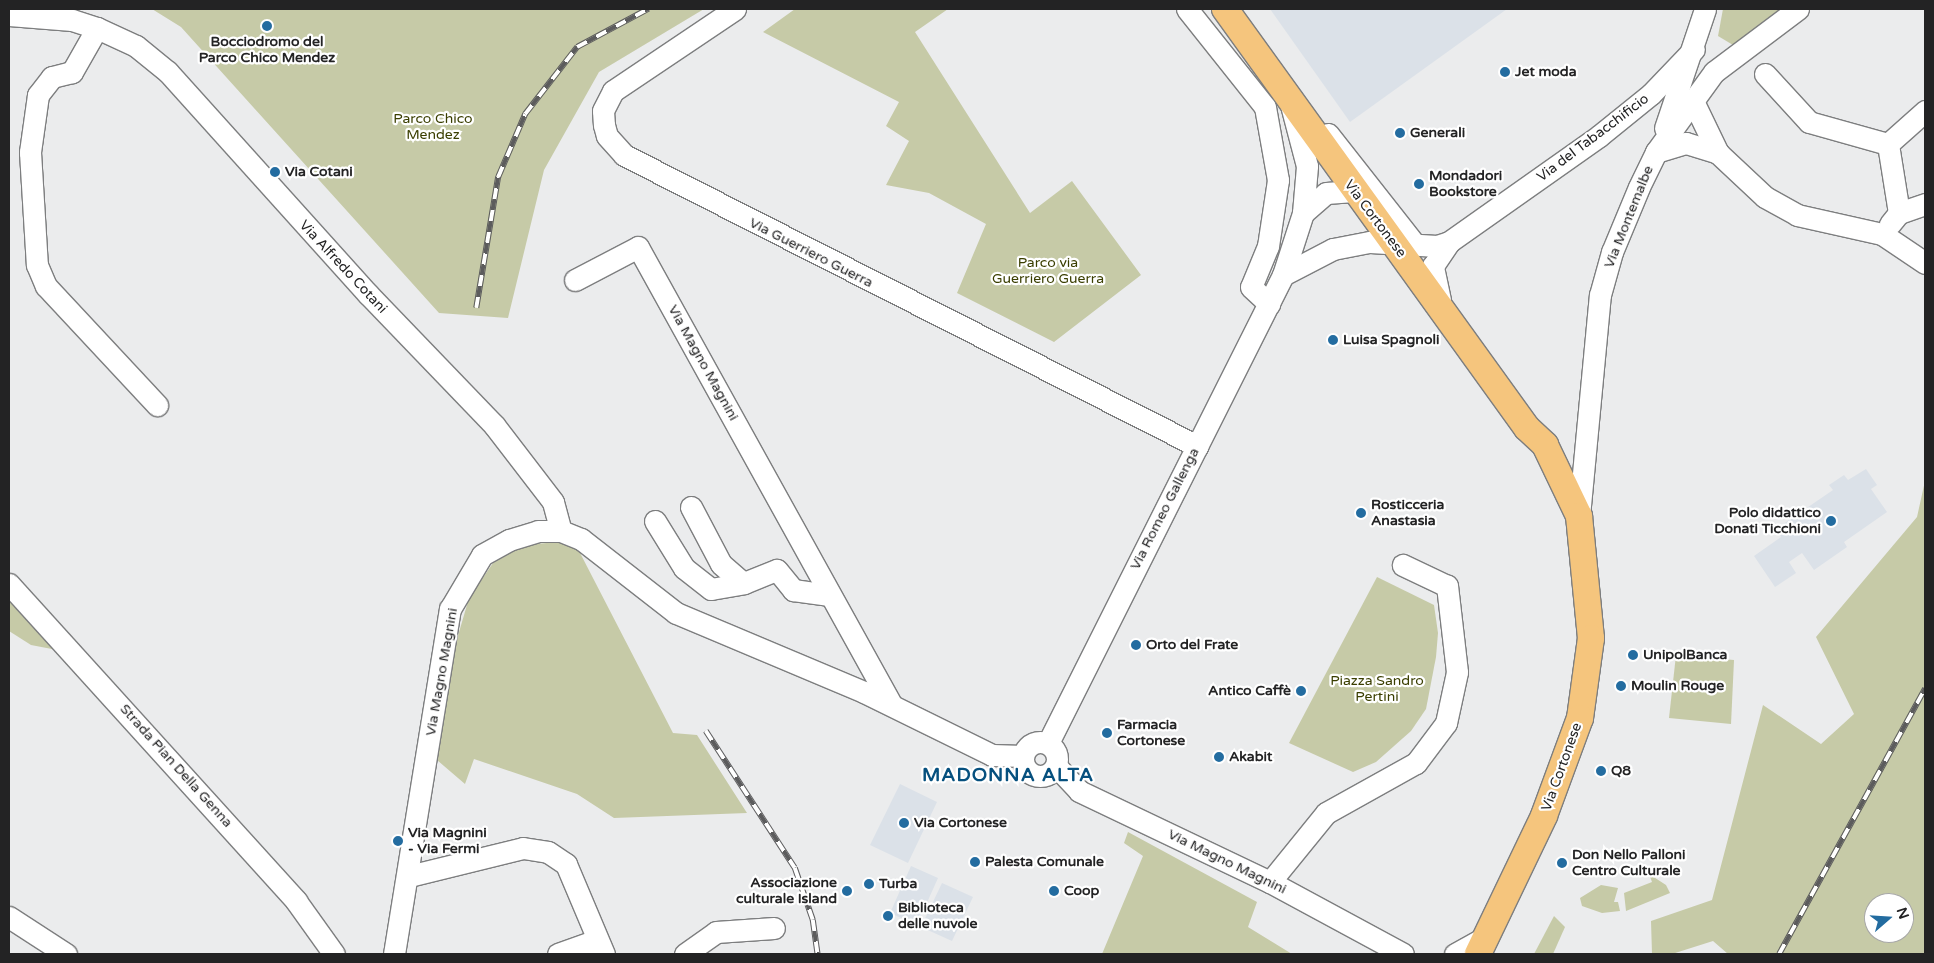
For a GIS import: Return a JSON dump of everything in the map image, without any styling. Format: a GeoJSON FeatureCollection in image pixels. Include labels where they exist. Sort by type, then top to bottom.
{"type":"FeatureCollection","features":[{"type":"Feature","properties":{"kind":"main road","name":"Via Cortonese"},"geometry":{"type":"LineString","coordinates":[[1225,9],[1354,191],[1405,249],[1443,308],[1527,428],[1545,445],[1579,516],[1591,638],[1580,718],[1544,816],[1482,946]]}},
{"type":"Feature","properties":{"kind":"main road","name":"Via Cortonese"},"geometry":{"type":"LineString","coordinates":[[1527,428],[1585,567]]}},
{"type":"Feature","properties":{"kind":"street","name":"Via Guerriero Guerra"},"geometry":{"type":"LineString","coordinates":[[735,9],[613,91],[603,110],[604,125],[607,136],[624,155],[1197,446]]}},
{"type":"Feature","properties":{"kind":"street"},"geometry":{"type":"LineString","coordinates":[[1187,9],[1265,107],[1278,180],[1268,246],[1251,287],[1269,304]]}},
{"type":"Feature","properties":{"kind":"street","name":"Via del Tabacchificio"},"geometry":{"type":"LineString","coordinates":[[1443,308],[1433,266],[1449,242],[1607,130],[1652,94],[1694,49],[1706,9]]}},
{"type":"Feature","properties":{"kind":"street","name":"Via Montemalbe"},"geometry":{"type":"LineString","coordinates":[[1579,516],[1600,296],[1612,252],[1656,152],[1714,72],[1798,9]]}},
{"type":"Feature","properties":{"kind":"street","name":"Via Alfredo Cotani"},"geometry":{"type":"LineString","coordinates":[[9,15],[72,20],[98,28],[136,46],[168,72],[362,287],[494,425],[553,502],[561,531]]}},
{"type":"Feature","properties":{"kind":"street"},"geometry":{"type":"LineString","coordinates":[[98,28],[72,72],[52,77],[38,95],[30,152],[37,265],[46,286],[157,405]]}},
{"type":"Feature","properties":{"kind":"street"},"geometry":{"type":"LineString","coordinates":[[1656,152],[1694,49]]}},
{"type":"Feature","properties":{"kind":"street"},"geometry":{"type":"LineString","coordinates":[[1766,74],[1810,122],[1888,144]]}},
{"type":"Feature","properties":{"kind":"street"},"geometry":{"type":"LineString","coordinates":[[1693,101],[1718,153],[1765,197],[1797,215],[1882,234],[1925,263]]}},
{"type":"Feature","properties":{"kind":"street","name":"Via Romeo Gallenga"},"geometry":{"type":"LineString","coordinates":[[1048,743],[1283,275],[1303,213],[1307,166],[1291,104]]}},
{"type":"Feature","properties":{"kind":"street"},"geometry":{"type":"LineString","coordinates":[[1291,104],[1315,120],[1350,159],[1405,249]]}},
{"type":"Feature","properties":{"kind":"street"},"geometry":{"type":"LineString","coordinates":[[1888,144],[1925,111]]}},
{"type":"Feature","properties":{"kind":"street"},"geometry":{"type":"LineString","coordinates":[[1656,152],[1686,143],[1718,153]]}},
{"type":"Feature","properties":{"kind":"street"},"geometry":{"type":"LineString","coordinates":[[1888,144],[1899,213]]}},
{"type":"Feature","properties":{"kind":"street"},"geometry":{"type":"LineString","coordinates":[[1303,213],[1326,193],[1354,191]]}},
{"type":"Feature","properties":{"kind":"street"},"geometry":{"type":"LineString","coordinates":[[1882,234],[1899,213],[1925,204]]}},
{"type":"Feature","properties":{"kind":"street","name":"Via del Tabacchificio"},"geometry":{"type":"LineString","coordinates":[[1405,249],[1449,242]]}},
{"type":"Feature","properties":{"kind":"street","name":"Via Magno Magnini"},"geometry":{"type":"LineString","coordinates":[[575,280],[638,247],[890,704]]}},
{"type":"Feature","properties":{"kind":"street"},"geometry":{"type":"LineString","coordinates":[[1283,275],[1332,248],[1405,249]]}},
{"type":"Feature","properties":{"kind":"street"},"geometry":{"type":"LineString","coordinates":[[1332,248],[1390,256],[1405,249]]}},
{"type":"Feature","properties":{"kind":"street"},"geometry":{"type":"LineString","coordinates":[[691,507],[721,564],[743,583]]}},
{"type":"Feature","properties":{"kind":"street"},"geometry":{"type":"LineString","coordinates":[[655,520],[684,568],[711,588],[743,583],[776,570],[794,590],[830,595]]}},
{"type":"Feature","properties":{"kind":"street","name":"Via Magno Magnini"},"geometry":{"type":"LineString","coordinates":[[394,954],[409,876],[450,609],[482,555],[538,531],[561,531],[580,539],[676,613],[890,704],[992,755],[1023,756]]}},
{"type":"Feature","properties":{"kind":"street"},"geometry":{"type":"LineString","coordinates":[[1270,882],[1326,813],[1416,763],[1446,723],[1457,672],[1447,586],[1403,565]]}},
{"type":"Feature","properties":{"kind":"street","name":"Strada Pian Della Genna"},"geometry":{"type":"LineString","coordinates":[[9,584],[296,901],[334,954]]}},
{"type":"Feature","properties":{"kind":"street"},"geometry":{"type":"LineString","coordinates":[[1048,743],[1032,744],[1023,756],[1026,768],[1035,775],[1047,775],[1056,766]]}},
{"type":"Feature","properties":{"kind":"street","name":"Via Magno Magnini"},"geometry":{"type":"LineString","coordinates":[[1048,743],[1057,756],[1056,766],[1079,791],[1270,882],[1402,954]]}},
{"type":"Feature","properties":{"kind":"street"},"geometry":{"type":"LineString","coordinates":[[409,876],[523,848],[548,852],[566,864],[601,947],[558,954]]}},
{"type":"Feature","properties":{"kind":"street"},"geometry":{"type":"LineString","coordinates":[[9,917],[65,954]]}},
{"type":"Feature","properties":{"kind":"street"},"geometry":{"type":"LineString","coordinates":[[685,954],[716,932],[774,928]]}},
{"type":"Feature","properties":{"kind":"street"},"geometry":{"type":"LineString","coordinates":[[1456,954],[1482,946]]}},
{"type":"Feature","properties":{"kind":"shaded area"},"geometry":{"type":"Polygon","coordinates":[[[1270,9],[1507,9],[1350,122],[1270,9]]]}},
{"type":"Feature","properties":{"kind":"shaded area","name":"Polo didattico Donati Ticchioni"},"geometry":{"type":"Polygon","coordinates":[[[1866,469],[1877,485],[1871,489],[1887,512],[1844,542],[1847,547],[1814,570],[1802,553],[1789,562],[1796,573],[1775,587],[1754,556],[1781,537],[1776,529],[1833,490],[1829,485],[1844,475],[1848,480],[1866,469]]]}},
{"type":"Feature","properties":{"kind":"shaded area","name":"Via Cortonese"},"geometry":{"type":"Polygon","coordinates":[[[900,784],[937,802],[908,863],[870,845],[900,784]]]}},
{"type":"Feature","properties":{"kind":"shaded area"},"geometry":{"type":"Polygon","coordinates":[[[911,866],[938,878],[917,925],[890,913],[911,866]]]}},
{"type":"Feature","properties":{"kind":"shaded area"},"geometry":{"type":"Polygon","coordinates":[[[942,883],[973,897],[952,941],[921,927],[942,883]]]}},
{"type":"Feature","properties":{"kind":"green space","name":"Parco Chico Mendez"},"geometry":{"type":"Polygon","coordinates":[[[152,9],[704,9],[599,72],[544,170],[508,318],[439,313],[181,27],[152,9]]]}},
{"type":"Feature","properties":{"kind":"green space","name":"Parco via Guerriero Guerra"},"geometry":{"type":"Polygon","coordinates":[[[795,9],[948,9],[915,32],[1030,213],[1072,181],[1141,275],[1054,342],[957,293],[986,224],[929,193],[886,185],[909,141],[886,126],[899,102],[763,32],[795,9]]]}},
{"type":"Feature","properties":{"kind":"green space"},"geometry":{"type":"Polygon","coordinates":[[[1723,9],[1780,9],[1784,13],[1733,45],[1718,36],[1723,9]]]}},
{"type":"Feature","properties":{"kind":"green space"},"geometry":{"type":"Polygon","coordinates":[[[1925,481],[1925,954],[1728,954],[1713,941],[1672,954],[1652,954],[1651,921],[1712,900],[1763,705],[1821,744],[1854,714],[1816,637],[1917,517],[1925,481]]]}},
{"type":"Feature","properties":{"kind":"green space"},"geometry":{"type":"Polygon","coordinates":[[[558,542],[578,549],[673,733],[697,735],[747,813],[614,818],[577,794],[474,759],[465,784],[437,760],[450,663],[469,598],[493,563],[524,545],[558,542]]]}},
{"type":"Feature","properties":{"kind":"green space","name":"Piazza Sandro Pertini"},"geometry":{"type":"Polygon","coordinates":[[[1377,577],[1434,605],[1438,633],[1436,657],[1426,709],[1411,731],[1376,762],[1353,772],[1289,743],[1377,577]]]}},
{"type":"Feature","properties":{"kind":"green space"},"geometry":{"type":"Polygon","coordinates":[[[9,598],[57,650],[31,645],[9,631],[9,598]]]}},
{"type":"Feature","properties":{"kind":"green space"},"geometry":{"type":"Polygon","coordinates":[[[1676,655],[1734,660],[1731,724],[1669,718],[1676,655]]]}},
{"type":"Feature","properties":{"kind":"green space"},"geometry":{"type":"Polygon","coordinates":[[[1128,832],[1257,902],[1248,927],[1292,954],[1102,954],[1143,856],[1124,843],[1128,832]]]}},
{"type":"Feature","properties":{"kind":"green space"},"geometry":{"type":"Polygon","coordinates":[[[1649,874],[1666,885],[1670,893],[1626,911],[1624,893],[1652,882],[1649,874]]]}},
{"type":"Feature","properties":{"kind":"green space"},"geometry":{"type":"Polygon","coordinates":[[[1601,885],[1618,888],[1614,902],[1618,902],[1620,911],[1602,913],[1582,906],[1580,898],[1601,885]]]}},
{"type":"Feature","properties":{"kind":"green space"},"geometry":{"type":"Polygon","coordinates":[[[1554,916],[1565,927],[1553,954],[1534,954],[1554,916]]]}},
{"type":"Feature","properties":{"kind":"railway"},"geometry":{"type":"LineString","coordinates":[[476,308],[498,177],[525,114],[577,47],[648,9]]}},
{"type":"Feature","properties":{"kind":"railway"},"geometry":{"type":"LineString","coordinates":[[1779,954],[1925,688]]}},
{"type":"Feature","properties":{"kind":"railway"},"geometry":{"type":"LineString","coordinates":[[706,731],[795,868],[813,920],[818,954]]}},
{"type":"Feature","properties":{"kind":"place","name":"Bocciodromo del Parco Chico Mendez"},"geometry":{"type":"Point","coordinates":[267,26]}},
{"type":"Feature","properties":{"kind":"place","name":"Jet moda"},"geometry":{"type":"Point","coordinates":[1505,72]}},
{"type":"Feature","properties":{"kind":"place","name":"Generali"},"geometry":{"type":"Point","coordinates":[1400,133]}},
{"type":"Feature","properties":{"kind":"place","name":"Via Cotani"},"geometry":{"type":"Point","coordinates":[275,172]}},
{"type":"Feature","properties":{"kind":"place","name":"Mondadori Bookstore"},"geometry":{"type":"Point","coordinates":[1419,184]}},
{"type":"Feature","properties":{"kind":"place","name":"Luisa Spagnoli"},"geometry":{"type":"Point","coordinates":[1333,340]}},
{"type":"Feature","properties":{"kind":"place","name":"Rosticceria Anastasia"},"geometry":{"type":"Point","coordinates":[1361,513]}},
{"type":"Feature","properties":{"kind":"place","name":"Polo didattico Donati Ticchioni"},"geometry":{"type":"Point","coordinates":[1831,521]}},
{"type":"Feature","properties":{"kind":"place","name":"Orto del Frate"},"geometry":{"type":"Point","coordinates":[1136,645]}},
{"type":"Feature","properties":{"kind":"place","name":"UnipolBanca"},"geometry":{"type":"Point","coordinates":[1633,655]}},
{"type":"Feature","properties":{"kind":"place","name":"Moulin Rouge"},"geometry":{"type":"Point","coordinates":[1621,686]}},
{"type":"Feature","properties":{"kind":"place","name":"Antico Caffè"},"geometry":{"type":"Point","coordinates":[1301,691]}},
{"type":"Feature","properties":{"kind":"place","name":"Farmacia Cortonese"},"geometry":{"type":"Point","coordinates":[1107,733]}},
{"type":"Feature","properties":{"kind":"place","name":"Akabit"},"geometry":{"type":"Point","coordinates":[1219,757]}},
{"type":"Feature","properties":{"kind":"place","name":"Q8"},"geometry":{"type":"Point","coordinates":[1601,771]}},
{"type":"Feature","properties":{"kind":"place","name":"Via Cortonese"},"geometry":{"type":"Point","coordinates":[904,823]}},
{"type":"Feature","properties":{"kind":"place","name":"Via Magnini - Via Fermi"},"geometry":{"type":"Point","coordinates":[398,841]}},
{"type":"Feature","properties":{"kind":"place","name":"Palesta Comunale"},"geometry":{"type":"Point","coordinates":[975,862]}},
{"type":"Feature","properties":{"kind":"place","name":"Don Nello Palloni Centro Culturale"},"geometry":{"type":"Point","coordinates":[1562,863]}},
{"type":"Feature","properties":{"kind":"place","name":"Turba"},"geometry":{"type":"Point","coordinates":[869,884]}},
{"type":"Feature","properties":{"kind":"place","name":"Associazione culturale Island"},"geometry":{"type":"Point","coordinates":[847,891]}},
{"type":"Feature","properties":{"kind":"place","name":"Coop"},"geometry":{"type":"Point","coordinates":[1054,891]}},
{"type":"Feature","properties":{"kind":"place","name":"Biblioteca delle nuvole"},"geometry":{"type":"Point","coordinates":[888,916]}},
{"type":"Feature","properties":{"kind":"district","name":"MADONNA ALTA"},"geometry":{"type":"Point","coordinates":[1008,776]}}]}
